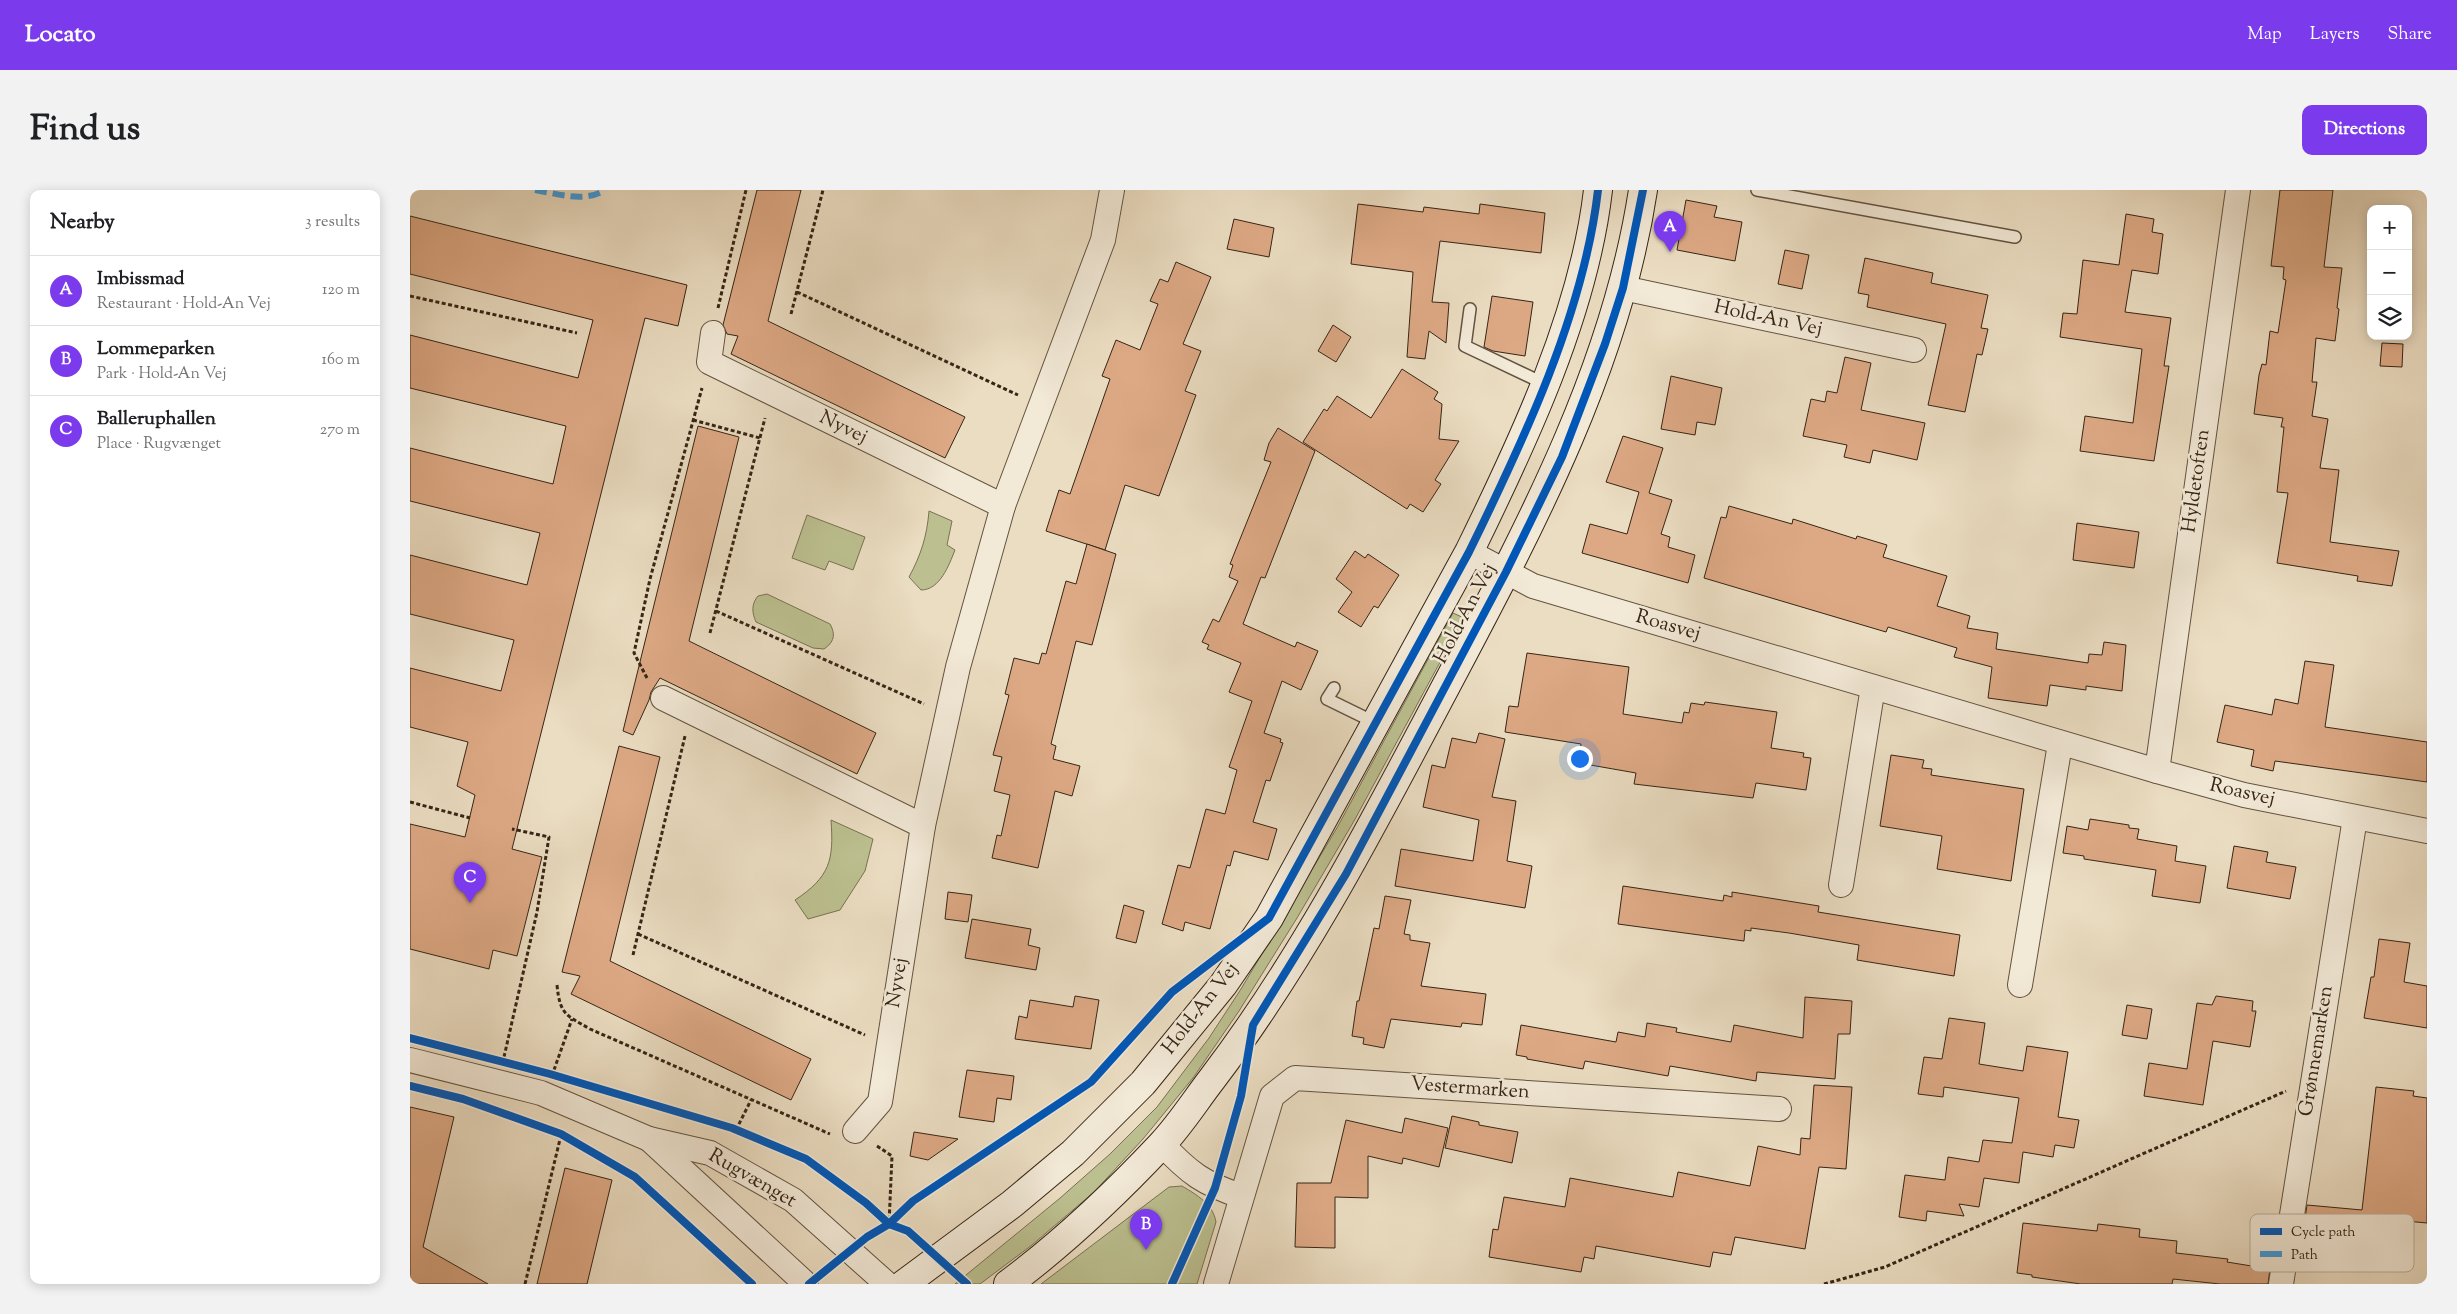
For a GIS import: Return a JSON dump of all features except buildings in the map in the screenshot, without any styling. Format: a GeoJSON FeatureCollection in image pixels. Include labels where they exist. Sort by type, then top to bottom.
{"type":"FeatureCollection","features":[{"type":"Feature","properties":{"kind":"street","name":"Nyvej"},"geometry":{"type":"LineString","coordinates":[[855,1131],[880,1102],[922,826],[958,667],[1003,506],[1103,240],[1112,190]]}},
{"type":"Feature","properties":{"kind":"street","name":"Hold-An Vej"},"geometry":{"type":"LineString","coordinates":[[904,1284],[1012,1204],[1073,1153],[1136,1090],[1175,1046],[1223,985],[1269,918],[1469,552],[1499,491],[1545,384],[1576,292],[1590,241],[1598,190]]}},
{"type":"Feature","properties":{"kind":"street","name":"Hold-An Vej"},"geometry":{"type":"LineString","coordinates":[[1008,1284],[1068,1235],[1162,1144],[1254,1025],[1346,874],[1506,572],[1562,456],[1605,344],[1622,288],[1643,190]]}},
{"type":"Feature","properties":{"kind":"street","name":"Hyldetoften"},"geometry":{"type":"LineString","coordinates":[[2156,771],[2238,190]]}},
{"type":"Feature","properties":{"kind":"street","name":"Hold-An Vej"},"geometry":{"type":"LineString","coordinates":[[1622,288],[1914,350]]}},
{"type":"Feature","properties":{"kind":"street"},"geometry":{"type":"LineString","coordinates":[[709,362],[713,333]]}},
{"type":"Feature","properties":{"kind":"street","name":"Nyvej"},"geometry":{"type":"LineString","coordinates":[[709,362],[1003,506]]}},
{"type":"Feature","properties":{"kind":"street","name":"Roasvej"},"geometry":{"type":"LineString","coordinates":[[1469,552],[1533,586],[2060,744],[2244,795],[2427,831]]}},
{"type":"Feature","properties":{"kind":"street"},"geometry":{"type":"LineString","coordinates":[[1841,885],[1873,687]]}},
{"type":"Feature","properties":{"kind":"street"},"geometry":{"type":"LineString","coordinates":[[663,698],[922,826]]}},
{"type":"Feature","properties":{"kind":"street"},"geometry":{"type":"LineString","coordinates":[[2020,985],[2060,744]]}},
{"type":"Feature","properties":{"kind":"street","name":"Grønnemarken"},"geometry":{"type":"LineString","coordinates":[[2292,1214],[2355,818]]}},
{"type":"Feature","properties":{"kind":"street","name":"Rugvænget"},"geometry":{"type":"LineString","coordinates":[[410,1060],[541,1093],[649,1139],[710,1153],[793,1200],[887,1284]]}},
{"type":"Feature","properties":{"kind":"street","name":"Vestermarken"},"geometry":{"type":"LineString","coordinates":[[1216,1284],[1272,1096],[1295,1078],[1779,1109]]}},
{"type":"Feature","properties":{"kind":"street","name":"Rugvænget"},"geometry":{"type":"LineString","coordinates":[[649,1139],[806,1284]]}},
{"type":"Feature","properties":{"kind":"street"},"geometry":{"type":"LineString","coordinates":[[1162,1144],[1186,1170],[1215,1188],[1241,1196]]}},
{"type":"Feature","properties":{"kind":"lane"},"geometry":{"type":"LineString","coordinates":[[1757,190],[2015,237]]}},
{"type":"Feature","properties":{"kind":"lane"},"geometry":{"type":"LineString","coordinates":[[1470,309],[1465,346],[1545,384]]}},
{"type":"Feature","properties":{"kind":"lane"},"geometry":{"type":"LineString","coordinates":[[1334,688],[1327,699],[1376,723]]}},
{"type":"Feature","properties":{"kind":"path"},"geometry":{"type":"LineString","coordinates":[[713,333],[746,190]]}},
{"type":"Feature","properties":{"kind":"path"},"geometry":{"type":"LineString","coordinates":[[791,314],[823,190]]}},
{"type":"Feature","properties":{"kind":"path"},"geometry":{"type":"LineString","coordinates":[[796,292],[1041,405]]}},
{"type":"Feature","properties":{"kind":"path"},"geometry":{"type":"LineString","coordinates":[[410,296],[577,333]]}},
{"type":"Feature","properties":{"kind":"path"},"geometry":{"type":"LineString","coordinates":[[663,698],[648,679],[634,653],[650,579],[709,362]]}},
{"type":"Feature","properties":{"kind":"path"},"geometry":{"type":"LineString","coordinates":[[710,633],[771,394]]}},
{"type":"Feature","properties":{"kind":"path"},"geometry":{"type":"LineString","coordinates":[[693,420],[760,438]]}},
{"type":"Feature","properties":{"kind":"path"},"geometry":{"type":"LineString","coordinates":[[716,611],[947,715]]}},
{"type":"Feature","properties":{"kind":"path"},"geometry":{"type":"LineString","coordinates":[[633,955],[691,712]]}},
{"type":"Feature","properties":{"kind":"path"},"geometry":{"type":"LineString","coordinates":[[410,802],[470,818]]}},
{"type":"Feature","properties":{"kind":"path"},"geometry":{"type":"LineString","coordinates":[[512,829],[549,838],[537,912],[500,1061],[512,1064]]}},
{"type":"Feature","properties":{"kind":"path"},"geometry":{"type":"LineString","coordinates":[[638,934],[888,1045]]}},
{"type":"Feature","properties":{"kind":"path"},"geometry":{"type":"LineString","coordinates":[[558,985],[559,1002],[564,1014],[590,1029],[751,1100],[828,1137],[855,1131]]}},
{"type":"Feature","properties":{"kind":"path"},"geometry":{"type":"LineString","coordinates":[[562,1078],[551,1074],[572,1018]]}},
{"type":"Feature","properties":{"kind":"path"},"geometry":{"type":"LineString","coordinates":[[1824,1284],[1885,1267],[2312,1080]]}},
{"type":"Feature","properties":{"kind":"path"},"geometry":{"type":"LineString","coordinates":[[745,1133],[734,1129],[751,1100]]}},
{"type":"Feature","properties":{"kind":"path"},"geometry":{"type":"LineString","coordinates":[[525,1284],[570,1106]]}},
{"type":"Feature","properties":{"kind":"path"},"geometry":{"type":"LineString","coordinates":[[552,1131],[570,1139]]}},
{"type":"Feature","properties":{"kind":"path"},"geometry":{"type":"LineString","coordinates":[[889,1227],[892,1156]]}},
{"type":"Feature","properties":{"kind":"path"},"geometry":{"type":"LineString","coordinates":[[889,1227],[901,1213]]}},
{"type":"Feature","properties":{"kind":"path"},"geometry":{"type":"LineString","coordinates":[[881,1216],[889,1227]]}},
{"type":"Feature","properties":{"kind":"green space"},"geometry":{"type":"Polygon","coordinates":[[[929,511],[952,521],[947,545],[955,550],[947,569],[939,581],[928,589],[921,590],[909,577],[923,545],[929,511]]]}},
{"type":"Feature","properties":{"kind":"green space"},"geometry":{"type":"Polygon","coordinates":[[[807,515],[865,537],[853,570],[829,561],[825,570],[792,558],[807,515]]]}},
{"type":"Feature","properties":{"kind":"green space"},"geometry":{"type":"Polygon","coordinates":[[[767,594],[830,624],[833,638],[830,644],[824,649],[813,648],[756,622],[753,612],[754,602],[758,596],[767,594]]]}},
{"type":"Feature","properties":{"kind":"green space"},"geometry":{"type":"Polygon","coordinates":[[[1453,613],[1464,618],[1354,821],[1239,1011],[1193,1078],[1143,1139],[1094,1192],[1032,1245],[980,1284],[955,1284],[1059,1199],[1110,1154],[1157,1107],[1209,1038],[1241,989],[1338,826],[1453,613]]]}},
{"type":"Feature","properties":{"kind":"green space"},"geometry":{"type":"Polygon","coordinates":[[[831,820],[873,839],[865,871],[840,910],[808,919],[795,900],[807,892],[823,875],[832,846],[831,820]]]}},
{"type":"Feature","properties":{"kind":"green space"},"geometry":{"type":"Polygon","coordinates":[[[1182,1186],[1208,1205],[1216,1222],[1197,1284],[1041,1284],[1169,1187],[1182,1186]]]}},
{"type":"Feature","properties":{"kind":"marked path"},"geometry":{"type":"LineString","coordinates":[[535,190],[580,197],[597,194],[605,190]]}},
{"type":"Feature","properties":{"kind":"cycle path"},"geometry":{"type":"LineString","coordinates":[[809,1284],[867,1237],[889,1224],[913,1201],[1091,1082],[1172,992],[1269,918],[1469,552],[1530,422],[1565,330],[1580,283],[1591,236],[1598,190]]}},
{"type":"Feature","properties":{"kind":"cycle path"},"geometry":{"type":"LineString","coordinates":[[1172,1284],[1215,1188],[1241,1096],[1253,1025],[1346,874],[1506,572],[1562,457],[1605,344],[1623,288],[1643,190]]}},
{"type":"Feature","properties":{"kind":"cycle path"},"geometry":{"type":"LineString","coordinates":[[410,1038],[550,1074],[732,1128],[806,1159],[866,1203],[889,1224],[908,1231],[967,1284]]}},
{"type":"Feature","properties":{"kind":"cycle path"},"geometry":{"type":"LineString","coordinates":[[410,1086],[463,1099],[561,1134],[635,1177],[752,1284]]}},
{"type":"Feature","properties":{"kind":"place","name":"Imbissmad"},"geometry":{"type":"Point","coordinates":[1670,252]}},
{"type":"Feature","properties":{"kind":"place","name":"Balleruphallen"},"geometry":{"type":"Point","coordinates":[470,903]}},
{"type":"Feature","properties":{"kind":"place","name":"Lommeparken"},"geometry":{"type":"Point","coordinates":[1146,1250]}}]}
